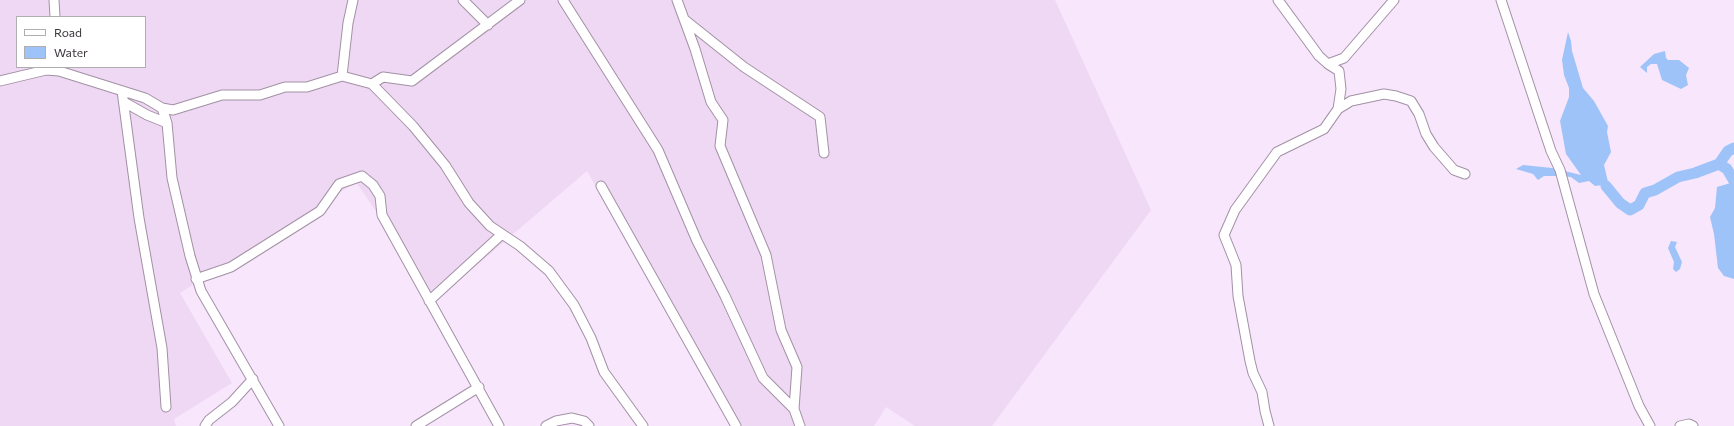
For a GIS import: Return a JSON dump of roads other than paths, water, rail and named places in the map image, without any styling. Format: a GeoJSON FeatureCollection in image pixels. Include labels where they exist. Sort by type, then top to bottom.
{"type":"FeatureCollection","features":[{"type":"Feature","properties":{"kind":"street"},"geometry":{"type":"LineString","coordinates":[[54,0],[55,16]]}},
{"type":"Feature","properties":{"kind":"street"},"geometry":{"type":"LineString","coordinates":[[342,76],[348,23],[353,0]]}},
{"type":"Feature","properties":{"kind":"street"},"geometry":{"type":"LineString","coordinates":[[463,0],[488,25]]}},
{"type":"Feature","properties":{"kind":"street"},"geometry":{"type":"LineString","coordinates":[[372,84],[383,77],[412,81],[520,0]]}},
{"type":"Feature","properties":{"kind":"street"},"geometry":{"type":"LineString","coordinates":[[563,0],[658,150],[697,241],[725,296],[763,378],[794,408]]}},
{"type":"Feature","properties":{"kind":"street"},"geometry":{"type":"LineString","coordinates":[[677,0],[711,102],[723,120],[720,146],[766,255],[781,330],[797,367],[794,408],[800,426]]}},
{"type":"Feature","properties":{"kind":"street"},"geometry":{"type":"LineString","coordinates":[[1278,0],[1319,56],[1339,71]]}},
{"type":"Feature","properties":{"kind":"street"},"geometry":{"type":"LineString","coordinates":[[1338,109],[1341,89],[1339,71],[1344,58],[1393,0]]}},
{"type":"Feature","properties":{"kind":"street"},"geometry":{"type":"LineString","coordinates":[[1501,0],[1551,151],[1560,170],[1594,294],[1639,406],[1650,426]]}},
{"type":"Feature","properties":{"kind":"street"},"geometry":{"type":"LineString","coordinates":[[684,19],[744,67],[820,117],[824,153]]}},
{"type":"Feature","properties":{"kind":"street"},"geometry":{"type":"LineString","coordinates":[[1328,64],[1344,58]]}},
{"type":"Feature","properties":{"kind":"street"},"geometry":{"type":"LineString","coordinates":[[0,81],[45,68],[145,98],[162,108],[173,110],[222,94],[260,95],[285,87],[307,87],[342,76],[372,84],[413,126],[445,165],[469,203],[490,226],[501,235],[520,246],[549,271],[574,305],[591,338],[604,372],[643,426]]}},
{"type":"Feature","properties":{"kind":"street"},"geometry":{"type":"LineString","coordinates":[[1341,89],[1348,100],[1351,101]]}},
{"type":"Feature","properties":{"kind":"street"},"geometry":{"type":"LineString","coordinates":[[122,91],[139,218],[162,348],[166,407]]}},
{"type":"Feature","properties":{"kind":"street"},"geometry":{"type":"LineString","coordinates":[[1269,426],[1264,411],[1262,392],[1253,373],[1250,361],[1238,296],[1236,265],[1224,235],[1235,210],[1277,152],[1324,129],[1338,109],[1351,101],[1384,94],[1411,101],[1419,114],[1426,134],[1434,147],[1454,170],[1465,174]]}},
{"type":"Feature","properties":{"kind":"street"},"geometry":{"type":"LineString","coordinates":[[124,102],[147,115],[167,123]]}},
{"type":"Feature","properties":{"kind":"street"},"geometry":{"type":"LineString","coordinates":[[162,108],[167,123],[172,178],[196,279],[201,291],[279,426]]}},
{"type":"Feature","properties":{"kind":"street"},"geometry":{"type":"LineString","coordinates":[[196,279],[231,267],[320,211],[339,184],[362,176],[373,185],[380,196],[382,215],[429,301],[480,387],[499,426]]}},
{"type":"Feature","properties":{"kind":"street"},"geometry":{"type":"LineString","coordinates":[[601,186],[736,426]]}},
{"type":"Feature","properties":{"kind":"street"},"geometry":{"type":"LineString","coordinates":[[429,301],[501,235]]}},
{"type":"Feature","properties":{"kind":"street"},"geometry":{"type":"LineString","coordinates":[[209,424],[253,379]]}},
{"type":"Feature","properties":{"kind":"street"},"geometry":{"type":"LineString","coordinates":[[416,426],[480,387]]}},
{"type":"Feature","properties":{"kind":"street"},"geometry":{"type":"LineString","coordinates":[[546,426],[556,421],[572,418],[584,421],[589,426]]}},
{"type":"Feature","properties":{"kind":"street"},"geometry":{"type":"LineString","coordinates":[[1680,426],[1689,424],[1693,426]]}},
{"type":"Feature","properties":{"kind":"water"},"geometry":{"type":"Polygon","coordinates":[[[1568,32],[1583,88],[1594,101],[1608,126],[1607,132],[1611,152],[1604,165],[1608,182],[1603,185],[1595,186],[1589,181],[1579,183],[1571,177],[1561,176],[1544,176],[1538,180],[1533,174],[1516,169],[1523,165],[1552,168],[1581,175],[1566,154],[1560,121],[1569,97],[1569,88],[1564,75],[1562,60],[1568,32]]]}},
{"type":"Feature","properties":{"kind":"water"},"geometry":{"type":"Polygon","coordinates":[[[1665,51],[1666,58],[1668,60],[1679,60],[1689,68],[1686,75],[1688,85],[1681,89],[1662,80],[1657,64],[1651,64],[1647,67],[1647,73],[1640,67],[1654,54],[1665,51]]]}},
{"type":"Feature","properties":{"kind":"water"},"geometry":{"type":"Polygon","coordinates":[[[1734,182],[1734,279],[1724,276],[1718,268],[1714,234],[1710,217],[1715,208],[1717,187],[1734,182]]]}},
{"type":"Feature","properties":{"kind":"water"},"geometry":{"type":"Polygon","coordinates":[[[1671,241],[1677,242],[1675,247],[1682,262],[1680,269],[1676,272],[1673,269],[1674,262],[1668,248],[1671,241]]]}},
{"type":"Feature","properties":{"kind":"waterway"},"geometry":{"type":"LineString","coordinates":[[1719,164],[1728,151],[1734,148]]}},
{"type":"Feature","properties":{"kind":"waterway"},"geometry":{"type":"LineString","coordinates":[[1606,186],[1620,203],[1630,210],[1639,205],[1645,193],[1655,190],[1678,177],[1695,173],[1719,164],[1727,169],[1734,181]]}}]}
